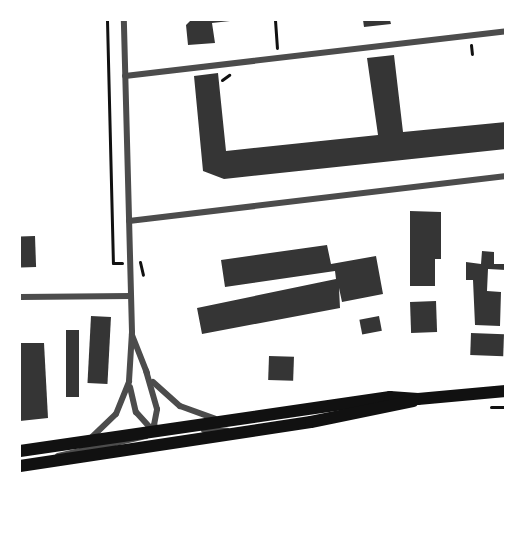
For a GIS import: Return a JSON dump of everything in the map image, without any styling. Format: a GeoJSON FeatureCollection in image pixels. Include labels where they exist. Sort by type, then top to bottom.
{"type":"FeatureCollection","features":[{"type":"Feature","properties":{"kind":"main road"},"geometry":{"type":"LineString","coordinates":[[26,465],[245,432],[423,399],[506,391]]}},
{"type":"Feature","properties":{"kind":"main road"},"geometry":{"type":"LineString","coordinates":[[20,451],[224,419],[390,397],[423,399]]}},
{"type":"Feature","properties":{"kind":"street"},"geometry":{"type":"LineString","coordinates":[[83,440],[98,434],[116,414],[126,394],[129,375],[132,332],[124,20]]}},
{"type":"Feature","properties":{"kind":"street"},"geometry":{"type":"LineString","coordinates":[[126,76],[278,56],[506,31]]}},
{"type":"Feature","properties":{"kind":"street"},"geometry":{"type":"LineString","coordinates":[[129,221],[506,176]]}},
{"type":"Feature","properties":{"kind":"street"},"geometry":{"type":"LineString","coordinates":[[20,297],[131,296]]}},
{"type":"Feature","properties":{"kind":"street"},"geometry":{"type":"LineString","coordinates":[[26,465],[73,450],[140,440],[151,430],[157,409],[132,332]]}},
{"type":"Feature","properties":{"kind":"street"},"geometry":{"type":"LineString","coordinates":[[146,371],[158,387],[180,406],[202,416],[224,419]]}},
{"type":"Feature","properties":{"kind":"street"},"geometry":{"type":"LineString","coordinates":[[129,375],[135,408],[151,430],[162,436],[210,429],[245,432]]}},
{"type":"Feature","properties":{"kind":"path"},"geometry":{"type":"LineString","coordinates":[[107,20],[113,263],[142,262],[143,283]]}},
{"type":"Feature","properties":{"kind":"path"},"geometry":{"type":"LineString","coordinates":[[274,20],[278,56]]}},
{"type":"Feature","properties":{"kind":"building"},"geometry":{"type":"Polygon","coordinates":[[[191,20],[230,21],[212,23],[215,43],[188,45],[186,25],[191,20]]]}},
{"type":"Feature","properties":{"kind":"building"},"geometry":{"type":"Polygon","coordinates":[[[363,20],[390,20],[391,24],[364,27],[363,20]]]}},
{"type":"Feature","properties":{"kind":"building"},"geometry":{"type":"Polygon","coordinates":[[[394,55],[403,132],[506,122],[506,149],[224,179],[203,171],[194,76],[218,73],[226,151],[378,135],[367,58],[394,55]]]}},
{"type":"Feature","properties":{"kind":"building"},"geometry":{"type":"Polygon","coordinates":[[[410,211],[441,212],[441,259],[435,259],[435,286],[410,286],[410,211]]]}},
{"type":"Feature","properties":{"kind":"building"},"geometry":{"type":"Polygon","coordinates":[[[35,236],[36,267],[21,268],[20,237],[35,236]]]}},
{"type":"Feature","properties":{"kind":"building"},"geometry":{"type":"Polygon","coordinates":[[[327,245],[331,264],[376,256],[383,294],[342,302],[339,288],[340,308],[202,334],[197,308],[336,279],[335,271],[225,287],[221,260],[327,245]]]}},
{"type":"Feature","properties":{"kind":"building"},"geometry":{"type":"Polygon","coordinates":[[[482,251],[494,252],[494,264],[506,264],[506,270],[488,269],[487,291],[501,292],[500,326],[475,325],[473,280],[466,280],[466,262],[481,264],[482,251]]]}},
{"type":"Feature","properties":{"kind":"building"},"geometry":{"type":"Polygon","coordinates":[[[436,301],[437,332],[411,333],[410,302],[436,301]]]}},
{"type":"Feature","properties":{"kind":"building"},"geometry":{"type":"Polygon","coordinates":[[[91,316],[111,317],[107,384],[87,383],[91,316]]]}},
{"type":"Feature","properties":{"kind":"building"},"geometry":{"type":"Polygon","coordinates":[[[379,316],[382,331],[362,335],[359,320],[379,316]]]}},
{"type":"Feature","properties":{"kind":"building"},"geometry":{"type":"Polygon","coordinates":[[[66,330],[79,330],[79,397],[66,397],[66,330]]]}},
{"type":"Feature","properties":{"kind":"building"},"geometry":{"type":"Polygon","coordinates":[[[471,333],[504,334],[503,356],[470,355],[471,333]]]}},
{"type":"Feature","properties":{"kind":"building"},"geometry":{"type":"Polygon","coordinates":[[[20,343],[44,343],[48,418],[20,421],[20,343]]]}},
{"type":"Feature","properties":{"kind":"building"},"geometry":{"type":"Polygon","coordinates":[[[269,356],[294,357],[293,381],[268,380],[269,356]]]}}]}
